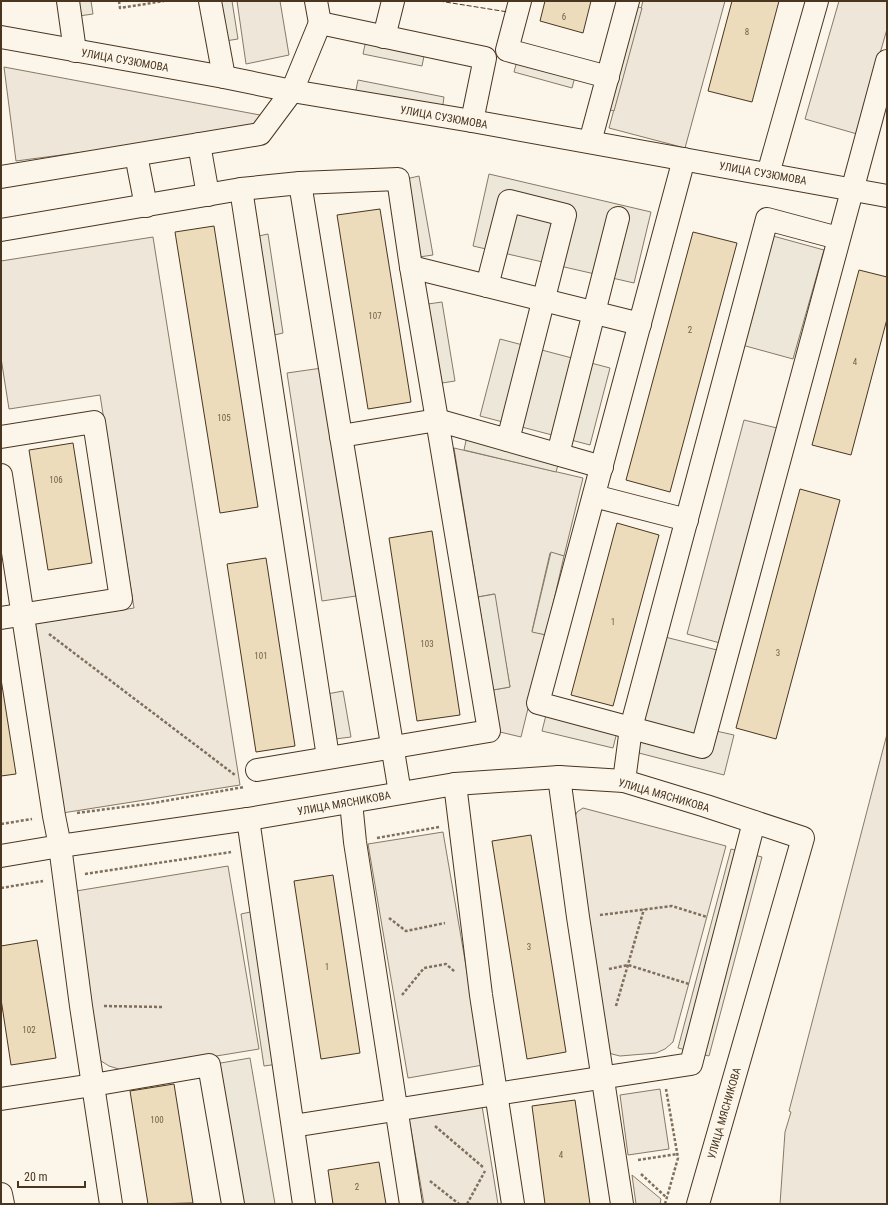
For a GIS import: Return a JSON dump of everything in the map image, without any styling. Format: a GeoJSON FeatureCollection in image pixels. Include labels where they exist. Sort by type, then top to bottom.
{"type":"FeatureCollection","features":[{"type":"Feature","properties":{"kind":"street"},"geometry":{"type":"LineString","coordinates":[[68,1],[75,51]]}},
{"type":"Feature","properties":{"kind":"street"},"geometry":{"type":"LineString","coordinates":[[210,1],[224,77]]}},
{"type":"Feature","properties":{"kind":"street"},"geometry":{"type":"LineString","coordinates":[[1,177],[260,134],[292,91],[320,23],[316,1]]}},
{"type":"Feature","properties":{"kind":"street"},"geometry":{"type":"LineString","coordinates":[[384,37],[393,1]]}},
{"type":"Feature","properties":{"kind":"street"},"geometry":{"type":"LineString","coordinates":[[520,1],[507,50],[608,77]]}},
{"type":"Feature","properties":{"kind":"street"},"geometry":{"type":"LineString","coordinates":[[590,142],[628,1]]}},
{"type":"Feature","properties":{"kind":"street"},"geometry":{"type":"LineString","coordinates":[[768,174],[817,1]]}},
{"type":"Feature","properties":{"kind":"street"},"geometry":{"type":"LineString","coordinates":[[320,23],[485,58],[472,121]]}},
{"type":"Feature","properties":{"kind":"street","name":"УЛИЦА СУЗЮМОВА"},"geometry":{"type":"LineString","coordinates":[[1,38],[887,196]]}},
{"type":"Feature","properties":{"kind":"street"},"geometry":{"type":"LineString","coordinates":[[684,159],[538,703],[702,747],[838,238],[887,61]]}},
{"type":"Feature","properties":{"kind":"street"},"geometry":{"type":"LineString","coordinates":[[199,144],[208,195]]}},
{"type":"Feature","properties":{"kind":"street"},"geometry":{"type":"LineString","coordinates":[[136,155],[146,206]]}},
{"type":"Feature","properties":{"kind":"street"},"geometry":{"type":"LineString","coordinates":[[1,230],[241,189],[300,183],[398,179],[411,267],[438,420],[489,731],[328,757],[248,777]]}},
{"type":"Feature","properties":{"kind":"street"},"geometry":{"type":"LineString","coordinates":[[300,183],[340,436],[400,793]]}},
{"type":"Feature","properties":{"kind":"street"},"geometry":{"type":"LineString","coordinates":[[241,189],[328,757]]}},
{"type":"Feature","properties":{"kind":"street"},"geometry":{"type":"LineString","coordinates":[[487,286],[509,201],[565,214],[508,440]]}},
{"type":"Feature","properties":{"kind":"street"},"geometry":{"type":"LineString","coordinates":[[558,454],[618,218]]}},
{"type":"Feature","properties":{"kind":"street"},"geometry":{"type":"LineString","coordinates":[[624,781],[631,728],[768,219],[838,238]]}},
{"type":"Feature","properties":{"kind":"street"},"geometry":{"type":"LineString","coordinates":[[411,267],[640,324]]}},
{"type":"Feature","properties":{"kind":"street"},"geometry":{"type":"LineString","coordinates":[[340,436],[438,420],[602,467]]}},
{"type":"Feature","properties":{"kind":"street"},"geometry":{"type":"LineString","coordinates":[[1,436],[94,422],[121,599],[1,618]]}},
{"type":"Feature","properties":{"kind":"street"},"geometry":{"type":"LineString","coordinates":[[1,475],[54,816],[60,846],[81,1006],[111,1204]]}},
{"type":"Feature","properties":{"kind":"street"},"geometry":{"type":"LineString","coordinates":[[594,496],[687,520]]}},
{"type":"Feature","properties":{"kind":"street"},"geometry":{"type":"LineString","coordinates":[[559,777],[602,1077],[621,1162],[622,1204]]}},
{"type":"Feature","properties":{"kind":"street","name":"УЛИЦА МЯСНИКОВА"},"geometry":{"type":"LineString","coordinates":[[1,856],[248,819],[455,784],[559,777],[624,781],[803,838],[698,1204]]}},
{"type":"Feature","properties":{"kind":"street"},"geometry":{"type":"LineString","coordinates":[[455,784],[481,995],[512,1198]]}},
{"type":"Feature","properties":{"kind":"street"},"geometry":{"type":"LineString","coordinates":[[351,802],[355,842],[382,1018],[405,1108],[411,1204]]}},
{"type":"Feature","properties":{"kind":"street"},"geometry":{"type":"LineString","coordinates":[[248,819],[304,1204]]}},
{"type":"Feature","properties":{"kind":"street"},"geometry":{"type":"LineString","coordinates":[[293,1126],[691,1064],[754,822]]}},
{"type":"Feature","properties":{"kind":"street"},"geometry":{"type":"LineString","coordinates":[[1,1099],[209,1065],[233,1204]]}},
{"type":"Feature","properties":{"kind":"street"},"geometry":{"type":"LineString","coordinates":[[1,1194],[3,1204]]}},
{"type":"Feature","properties":{"kind":"path"},"geometry":{"type":"LineString","coordinates":[[119,1],[120,8],[164,1]]}},
{"type":"Feature","properties":{"kind":"path"},"geometry":{"type":"LineString","coordinates":[[23,615],[248,777]]}},
{"type":"Feature","properties":{"kind":"path"},"geometry":{"type":"LineString","coordinates":[[1,824],[153,803],[248,777]]}},
{"type":"Feature","properties":{"kind":"path"},"geometry":{"type":"LineString","coordinates":[[355,842],[459,824]]}},
{"type":"Feature","properties":{"kind":"path"},"geometry":{"type":"LineString","coordinates":[[1,888],[253,849]]}},
{"type":"Feature","properties":{"kind":"path"},"geometry":{"type":"LineString","coordinates":[[364,898],[406,931],[445,923]]}},
{"type":"Feature","properties":{"kind":"path"},"geometry":{"type":"LineString","coordinates":[[578,917],[672,906],[728,923]]}},
{"type":"Feature","properties":{"kind":"path"},"geometry":{"type":"LineString","coordinates":[[615,1009],[644,909]]}},
{"type":"Feature","properties":{"kind":"path"},"geometry":{"type":"LineString","coordinates":[[382,1018],[424,968],[446,964],[481,995]]}},
{"type":"Feature","properties":{"kind":"path"},"geometry":{"type":"LineString","coordinates":[[586,972],[628,965],[711,990]]}},
{"type":"Feature","properties":{"kind":"path"},"geometry":{"type":"LineString","coordinates":[[81,1006],[163,1007]]}},
{"type":"Feature","properties":{"kind":"path"},"geometry":{"type":"LineString","coordinates":[[662,1068],[678,1158],[665,1204]]}},
{"type":"Feature","properties":{"kind":"path"},"geometry":{"type":"LineString","coordinates":[[405,1108],[486,1170],[512,1198]]}},
{"type":"Feature","properties":{"kind":"path"},"geometry":{"type":"LineString","coordinates":[[621,1162],[677,1154]]}},
{"type":"Feature","properties":{"kind":"path"},"geometry":{"type":"LineString","coordinates":[[621,1162],[667,1198]]}},
{"type":"Feature","properties":{"kind":"path"},"geometry":{"type":"LineString","coordinates":[[467,1204],[486,1170]]}},
{"type":"Feature","properties":{"kind":"shaded area"},"geometry":{"type":"Polygon","coordinates":[[[77,1],[91,1],[93,14],[79,16],[77,1]]]}},
{"type":"Feature","properties":{"kind":"shaded area"},"geometry":{"type":"Polygon","coordinates":[[[219,1],[232,1],[238,39],[225,41],[219,1]]]}},
{"type":"Feature","properties":{"kind":"shaded area"},"geometry":{"type":"Polygon","coordinates":[[[237,1],[280,1],[289,55],[246,64],[237,1]]]}},
{"type":"Feature","properties":{"kind":"shaded area"},"geometry":{"type":"Polygon","coordinates":[[[643,1],[725,1],[685,148],[609,128],[643,1]]]}},
{"type":"Feature","properties":{"kind":"shaded area"},"geometry":{"type":"Polygon","coordinates":[[[839,1],[887,1],[887,29],[857,134],[805,119],[839,1]]]}},
{"type":"Feature","properties":{"kind":"shaded area"},"geometry":{"type":"Polygon","coordinates":[[[631,5],[642,8],[614,111],[604,108],[631,5]]]}},
{"type":"Feature","properties":{"kind":"shaded area"},"geometry":{"type":"Polygon","coordinates":[[[366,40],[425,51],[422,66],[363,54],[366,40]]]}},
{"type":"Feature","properties":{"kind":"shaded area"},"geometry":{"type":"Polygon","coordinates":[[[518,57],[576,73],[572,88],[514,72],[518,57]]]}},
{"type":"Feature","properties":{"kind":"shaded area"},"geometry":{"type":"Polygon","coordinates":[[[4,67],[260,115],[257,129],[16,161],[4,67]]]}},
{"type":"Feature","properties":{"kind":"shaded area"},"geometry":{"type":"Polygon","coordinates":[[[358,80],[444,97],[442,111],[355,95],[358,80]]]}},
{"type":"Feature","properties":{"kind":"shaded area"},"geometry":{"type":"Polygon","coordinates":[[[489,174],[651,212],[634,283],[473,246],[489,174]]]}},
{"type":"Feature","properties":{"kind":"shaded area"},"geometry":{"type":"Polygon","coordinates":[[[419,176],[433,255],[419,257],[406,179],[419,176]]]}},
{"type":"Feature","properties":{"kind":"shaded area"},"geometry":{"type":"Polygon","coordinates":[[[268,234],[283,333],[270,336],[254,237],[268,234]]]}},
{"type":"Feature","properties":{"kind":"shaded area"},"geometry":{"type":"Polygon","coordinates":[[[773,236],[824,250],[793,359],[742,345],[773,236]]]}},
{"type":"Feature","properties":{"kind":"shaded area"},"geometry":{"type":"Polygon","coordinates":[[[153,237],[240,785],[56,814],[26,625],[134,608],[100,395],[9,409],[1,358],[1,261],[153,237]]]}},
{"type":"Feature","properties":{"kind":"shaded area"},"geometry":{"type":"Polygon","coordinates":[[[442,302],[455,381],[442,383],[428,304],[442,302]]]}},
{"type":"Feature","properties":{"kind":"shaded area"},"geometry":{"type":"Polygon","coordinates":[[[500,339],[610,368],[590,445],[480,416],[500,339]]]}},
{"type":"Feature","properties":{"kind":"shaded area"},"geometry":{"type":"Polygon","coordinates":[[[322,368],[356,596],[322,601],[287,373],[322,368]]]}},
{"type":"Feature","properties":{"kind":"shaded area"},"geometry":{"type":"Polygon","coordinates":[[[744,420],[777,428],[720,643],[687,634],[744,420]]]}},
{"type":"Feature","properties":{"kind":"shaded area"},"geometry":{"type":"Polygon","coordinates":[[[467,436],[560,458],[556,472],[464,450],[467,436]]]}},
{"type":"Feature","properties":{"kind":"shaded area"},"geometry":{"type":"Polygon","coordinates":[[[454,448],[583,478],[564,556],[550,553],[532,631],[546,635],[521,737],[500,732],[493,690],[510,687],[494,594],[478,597],[454,448]]]}},
{"type":"Feature","properties":{"kind":"shaded area"},"geometry":{"type":"Polygon","coordinates":[[[551,552],[564,556],[546,635],[532,632],[551,552]]]}},
{"type":"Feature","properties":{"kind":"shaded area"},"geometry":{"type":"Polygon","coordinates":[[[495,594],[510,687],[493,690],[478,597],[495,594]]]}},
{"type":"Feature","properties":{"kind":"shaded area"},"geometry":{"type":"Polygon","coordinates":[[[661,636],[721,651],[698,740],[639,725],[661,636]]]}},
{"type":"Feature","properties":{"kind":"shaded area"},"geometry":{"type":"Polygon","coordinates":[[[343,691],[351,737],[335,739],[327,694],[343,691]]]}},
{"type":"Feature","properties":{"kind":"shaded area"},"geometry":{"type":"Polygon","coordinates":[[[546,715],[617,732],[613,748],[542,731],[546,715]]]}},
{"type":"Feature","properties":{"kind":"shaded area"},"geometry":{"type":"Polygon","coordinates":[[[716,731],[734,735],[724,775],[635,752],[639,737],[710,755],[716,731]]]}},
{"type":"Feature","properties":{"kind":"shaded area"},"geometry":{"type":"Polygon","coordinates":[[[887,734],[887,1204],[780,1204],[785,1132],[791,1112],[789,1111],[887,734]]]}},
{"type":"Feature","properties":{"kind":"shaded area"},"geometry":{"type":"Polygon","coordinates":[[[583,808],[726,846],[673,1042],[665,1049],[656,1053],[620,1056],[605,1050],[573,821],[577,812],[583,808]]]}},
{"type":"Feature","properties":{"kind":"shaded area"},"geometry":{"type":"Polygon","coordinates":[[[443,832],[483,1065],[408,1078],[368,844],[443,832]]]}},
{"type":"Feature","properties":{"kind":"shaded area"},"geometry":{"type":"Polygon","coordinates":[[[731,849],[762,857],[709,1056],[678,1048],[731,849]]]}},
{"type":"Feature","properties":{"kind":"shaded area"},"geometry":{"type":"Polygon","coordinates":[[[228,866],[259,1049],[125,1071],[109,1066],[98,1059],[70,892],[228,866]]]}},
{"type":"Feature","properties":{"kind":"shaded area"},"geometry":{"type":"Polygon","coordinates":[[[255,911],[278,1064],[264,1066],[241,914],[255,911]]]}},
{"type":"Feature","properties":{"kind":"shaded area"},"geometry":{"type":"Polygon","coordinates":[[[250,1058],[275,1204],[233,1204],[209,1065],[250,1058]]]}},
{"type":"Feature","properties":{"kind":"shaded area"},"geometry":{"type":"Polygon","coordinates":[[[660,1089],[669,1149],[628,1155],[620,1095],[660,1089]]]}},
{"type":"Feature","properties":{"kind":"shaded area"},"geometry":{"type":"Polygon","coordinates":[[[482,1106],[498,1204],[424,1204],[409,1118],[482,1106]]]}},
{"type":"Feature","properties":{"kind":"shaded area"},"geometry":{"type":"Polygon","coordinates":[[[632,1175],[661,1199],[660,1204],[636,1204],[632,1175]]]}},
{"type":"Feature","properties":{"kind":"building"},"geometry":{"type":"Polygon","coordinates":[[[545,1],[591,1],[583,33],[540,21],[545,1]]]}},
{"type":"Feature","properties":{"kind":"building"},"geometry":{"type":"Polygon","coordinates":[[[732,1],[779,1],[752,102],[708,91],[732,1]]]}},
{"type":"Feature","properties":{"kind":"building"},"geometry":{"type":"Polygon","coordinates":[[[380,209],[411,402],[368,409],[337,215],[380,209]]]}},
{"type":"Feature","properties":{"kind":"building"},"geometry":{"type":"Polygon","coordinates":[[[214,226],[258,507],[220,513],[175,232],[214,226]]]}},
{"type":"Feature","properties":{"kind":"building"},"geometry":{"type":"Polygon","coordinates":[[[693,232],[737,243],[670,492],[626,480],[693,232]]]}},
{"type":"Feature","properties":{"kind":"building"},"geometry":{"type":"Polygon","coordinates":[[[859,270],[887,277],[887,319],[851,455],[812,445],[859,270]]]}},
{"type":"Feature","properties":{"kind":"building"},"geometry":{"type":"Polygon","coordinates":[[[73,443],[92,563],[48,570],[29,450],[73,443]]]}},
{"type":"Feature","properties":{"kind":"building"},"geometry":{"type":"Polygon","coordinates":[[[800,489],[840,500],[776,739],[736,728],[800,489]]]}},
{"type":"Feature","properties":{"kind":"building"},"geometry":{"type":"Polygon","coordinates":[[[617,523],[659,535],[613,706],[571,695],[617,523]]]}},
{"type":"Feature","properties":{"kind":"building"},"geometry":{"type":"Polygon","coordinates":[[[432,531],[460,715],[417,721],[389,538],[432,531]]]}},
{"type":"Feature","properties":{"kind":"building"},"geometry":{"type":"Polygon","coordinates":[[[266,558],[295,746],[256,752],[227,564],[266,558]]]}},
{"type":"Feature","properties":{"kind":"building"},"geometry":{"type":"Polygon","coordinates":[[[1,679],[16,774],[1,776],[1,679]]]}},
{"type":"Feature","properties":{"kind":"building"},"geometry":{"type":"Polygon","coordinates":[[[531,835],[566,1052],[527,1059],[492,841],[531,835]]]}},
{"type":"Feature","properties":{"kind":"building"},"geometry":{"type":"Polygon","coordinates":[[[333,875],[360,1053],[321,1059],[294,881],[333,875]]]}},
{"type":"Feature","properties":{"kind":"building"},"geometry":{"type":"Polygon","coordinates":[[[37,940],[56,1058],[11,1065],[1,999],[1,946],[37,940]]]}},
{"type":"Feature","properties":{"kind":"building"},"geometry":{"type":"Polygon","coordinates":[[[174,1084],[193,1203],[148,1204],[130,1091],[174,1084]]]}},
{"type":"Feature","properties":{"kind":"building"},"geometry":{"type":"Polygon","coordinates":[[[575,1100],[590,1204],[545,1204],[532,1106],[575,1100]]]}},
{"type":"Feature","properties":{"kind":"building"},"geometry":{"type":"Polygon","coordinates":[[[379,1162],[386,1204],[333,1204],[328,1170],[379,1162]]]}},
{"type":"Feature","properties":{"kind":"fence"},"geometry":{"type":"LineString","coordinates":[[439,1],[508,12]]}}]}
